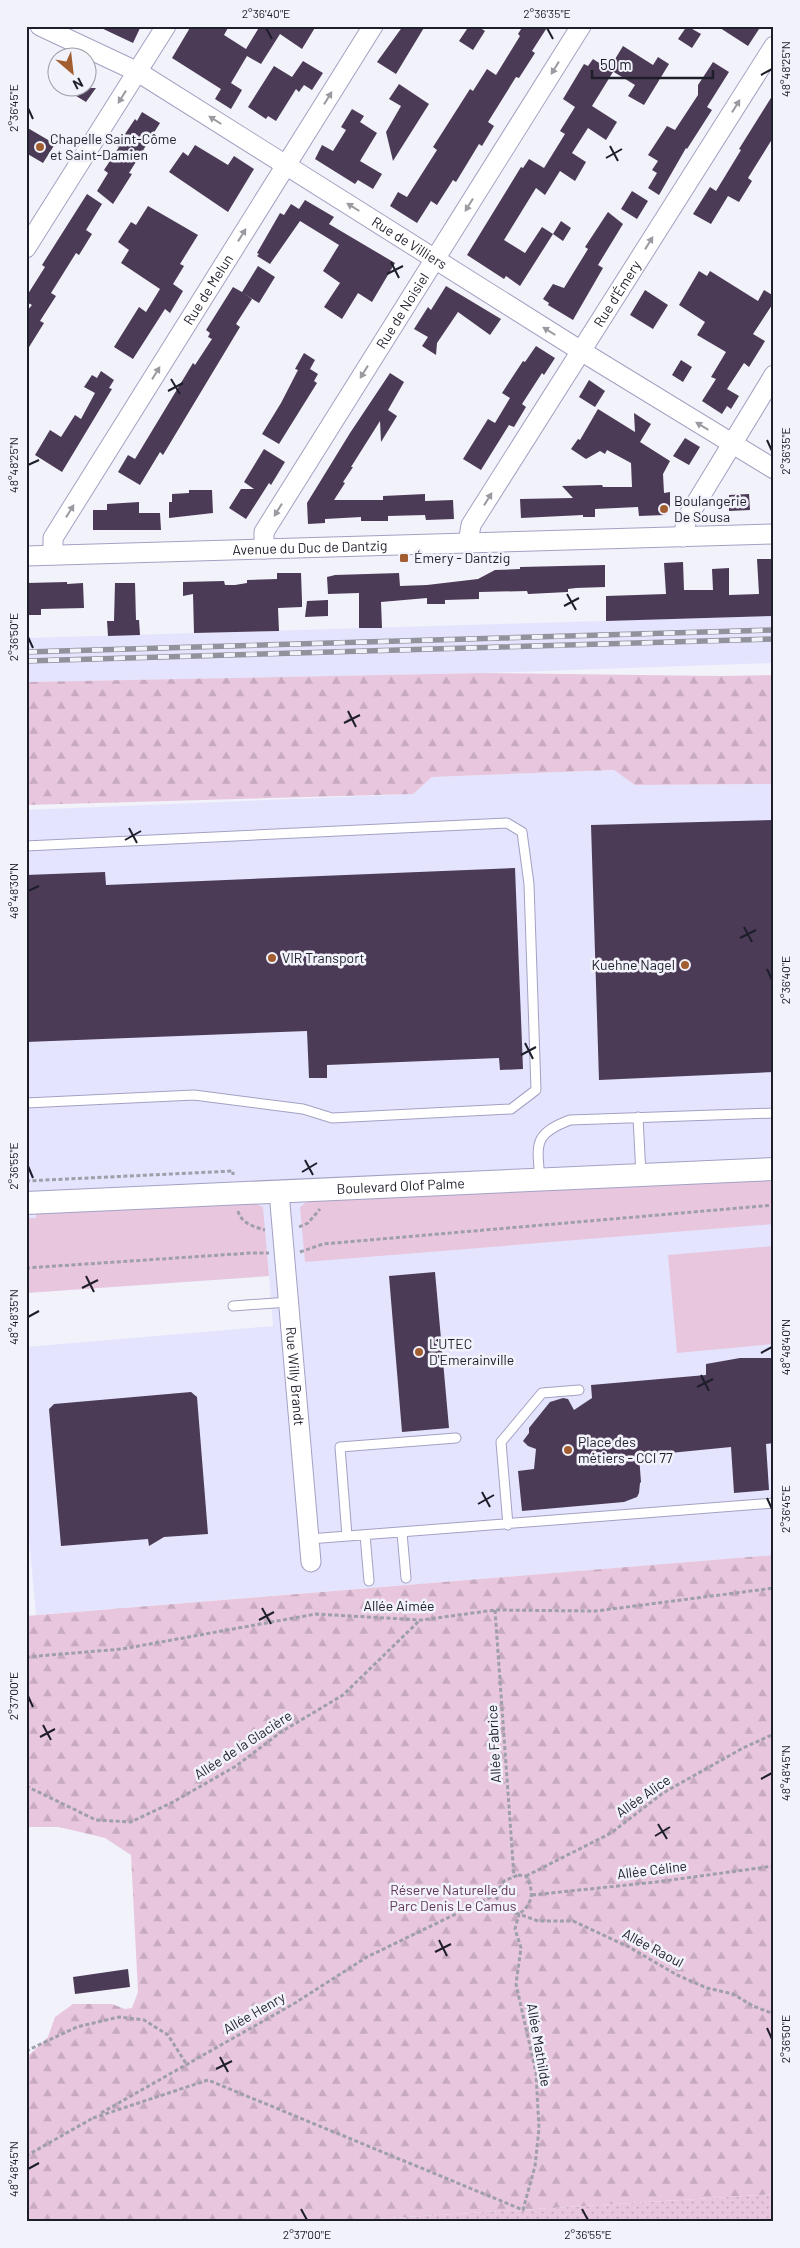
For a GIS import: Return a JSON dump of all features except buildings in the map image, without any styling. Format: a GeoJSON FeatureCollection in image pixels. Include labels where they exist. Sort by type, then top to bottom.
{"type":"FeatureCollection","features":[{"type":"Feature","properties":{"kind":"street","name":"Rue de Villiers"},"geometry":{"type":"LineString","coordinates":[[40,26],[138,72],[581,351],[774,469]]}},
{"type":"Feature","properties":{"kind":"street"},"geometry":{"type":"LineString","coordinates":[[26,248],[166,26]]}},
{"type":"Feature","properties":{"kind":"street","name":"Rue de Melun"},"geometry":{"type":"LineString","coordinates":[[53,555],[53,538],[373,26]]}},
{"type":"Feature","properties":{"kind":"street","name":"Rue de Noisiel"},"geometry":{"type":"LineString","coordinates":[[264,549],[264,532],[581,26]]}},
{"type":"Feature","properties":{"kind":"street","name":"Rue d'Émery"},"geometry":{"type":"LineString","coordinates":[[468,543],[471,525],[774,46]]}},
{"type":"Feature","properties":{"kind":"street"},"geometry":{"type":"LineString","coordinates":[[683,537],[687,518],[774,375]]}},
{"type":"Feature","properties":{"kind":"street","name":"Avenue du Duc de Dantzig"},"geometry":{"type":"LineString","coordinates":[[26,556],[774,534]]}},
{"type":"Feature","properties":{"kind":"street","name":"Boulevard Olof Palme"},"geometry":{"type":"LineString","coordinates":[[26,1203],[774,1169]]}},
{"type":"Feature","properties":{"kind":"street","name":"Rue Willy Brandt"},"geometry":{"type":"LineString","coordinates":[[279,1192],[310,1562]]}},
{"type":"Feature","properties":{"kind":"lane"},"geometry":{"type":"LineString","coordinates":[[26,846],[507,824],[522,832],[529,884],[536,1090],[511,1109],[332,1118],[303,1109],[194,1095],[26,1104]]}},
{"type":"Feature","properties":{"kind":"lane"},"geometry":{"type":"LineString","coordinates":[[540,1180],[538,1148],[541,1138],[552,1127],[570,1120],[774,1113]]}},
{"type":"Feature","properties":{"kind":"lane"},"geometry":{"type":"LineString","coordinates":[[638,1118],[641,1175]]}},
{"type":"Feature","properties":{"kind":"lane"},"geometry":{"type":"LineString","coordinates":[[233,1306],[289,1302]]}},
{"type":"Feature","properties":{"kind":"lane"},"geometry":{"type":"LineString","coordinates":[[508,1525],[501,1442],[542,1393],[580,1390]]}},
{"type":"Feature","properties":{"kind":"lane"},"geometry":{"type":"LineString","coordinates":[[347,1536],[340,1447],[456,1438]]}},
{"type":"Feature","properties":{"kind":"lane"},"geometry":{"type":"LineString","coordinates":[[309,1539],[774,1503]]}},
{"type":"Feature","properties":{"kind":"lane"},"geometry":{"type":"LineString","coordinates":[[402,1532],[406,1578]]}},
{"type":"Feature","properties":{"kind":"lane"},"geometry":{"type":"LineString","coordinates":[[365,1535],[369,1581]]}},
{"type":"Feature","properties":{"kind":"path"},"geometry":{"type":"LineString","coordinates":[[298,1236],[298,1228],[308,1223],[322,1204],[321,1190]]}},
{"type":"Feature","properties":{"kind":"path"},"geometry":{"type":"LineString","coordinates":[[299,1244],[299,1252],[323,1244],[774,1205]]}},
{"type":"Feature","properties":{"kind":"path"},"geometry":{"type":"LineString","coordinates":[[26,1268],[251,1253],[273,1254]]}},
{"type":"Feature","properties":{"kind":"path","name":"Allée Aimée"},"geometry":{"type":"LineString","coordinates":[[26,1657],[122,1649],[316,1614],[421,1620],[495,1610],[596,1611],[774,1588]]}},
{"type":"Feature","properties":{"kind":"path","name":"Allée Fabrice"},"geometry":{"type":"LineString","coordinates":[[495,1610],[514,1877]]}},
{"type":"Feature","properties":{"kind":"path","name":"Allée de la Glacière"},"geometry":{"type":"LineString","coordinates":[[26,1786],[96,1820],[131,1822],[173,1802],[236,1766],[281,1732],[343,1695],[421,1620]]}},
{"type":"Feature","properties":{"kind":"path","name":"Allée Alice"},"geometry":{"type":"LineString","coordinates":[[526,1876],[611,1833],[663,1793],[743,1748],[774,1734]]}},
{"type":"Feature","properties":{"kind":"path","name":"Allée Céline"},"geometry":{"type":"LineString","coordinates":[[532,1895],[656,1882],[774,1866]]}},
{"type":"Feature","properties":{"kind":"path"},"geometry":{"type":"LineString","coordinates":[[526,1876],[531,1886],[532,1895],[527,1908],[519,1914],[509,1912],[501,1906],[495,1895],[504,1881],[514,1877],[526,1876]]}},
{"type":"Feature","properties":{"kind":"path","name":"Allée Henry"},"geometry":{"type":"LineString","coordinates":[[26,2156],[295,2003],[367,1957],[495,1895]]}},
{"type":"Feature","properties":{"kind":"path","name":"Allée Raoul"},"geometry":{"type":"LineString","coordinates":[[519,1914],[538,1921],[573,1921],[629,1947],[677,1974],[707,1988],[733,1994],[753,2006],[774,2014]]}},
{"type":"Feature","properties":{"kind":"path","name":"Allée Mathilde"},"geometry":{"type":"LineString","coordinates":[[93,2118],[208,2080],[523,2210],[535,2166],[539,2129],[536,2073],[516,1984],[521,1948],[515,1930],[519,1914]]}},
{"type":"Feature","properties":{"kind":"path"},"geometry":{"type":"LineString","coordinates":[[26,2051],[77,2027],[120,2017],[144,2020],[168,2035],[187,2065]]}},
{"type":"Feature","properties":{"kind":"shaded area"},"geometry":{"type":"Polygon","coordinates":[[[774,616],[774,663],[483,673],[26,682],[26,638],[774,616]]]}},
{"type":"Feature","properties":{"kind":"shaded area"},"geometry":{"type":"Polygon","coordinates":[[[615,770],[635,785],[774,784],[774,1555],[36,1615],[26,1503],[26,1347],[273,1326],[269,1276],[26,1293],[26,810],[413,794],[432,777],[615,770]]]}},
{"type":"Feature","properties":{"kind":"green space"},"geometry":{"type":"Polygon","coordinates":[[[483,673],[774,675],[774,784],[635,785],[614,770],[432,777],[413,794],[26,805],[26,682],[483,673]]]}},
{"type":"Feature","properties":{"kind":"green space"},"geometry":{"type":"Polygon","coordinates":[[[774,1178],[774,1224],[305,1262],[300,1207],[309,1200],[774,1178]]]}},
{"type":"Feature","properties":{"kind":"green space"},"geometry":{"type":"Polygon","coordinates":[[[250,1202],[263,1207],[269,1276],[26,1293],[26,1218],[36,1218],[36,1211],[250,1202]]]}},
{"type":"Feature","properties":{"kind":"green space"},"geometry":{"type":"Polygon","coordinates":[[[774,1246],[774,1344],[677,1353],[668,1255],[774,1246]]]}},
{"type":"Feature","properties":{"kind":"green space","name":"Réserve Naturelle du Parc Denis Le Camus"},"geometry":{"type":"Polygon","coordinates":[[[774,1555],[774,2194],[326,2222],[26,2222],[26,2058],[48,2037],[55,2017],[73,2004],[112,2004],[125,2009],[132,2008],[138,1992],[131,1855],[105,1838],[59,1827],[26,1827],[26,1616],[774,1555]]]}},
{"type":"Feature","properties":{"kind":"green space"},"geometry":{"type":"Polygon","coordinates":[[[774,2194],[774,2222],[326,2222],[774,2194]]]}},
{"type":"Feature","properties":{"kind":"railway"},"geometry":{"type":"LineString","coordinates":[[26,652],[774,630]]}},
{"type":"Feature","properties":{"kind":"railway"},"geometry":{"type":"LineString","coordinates":[[26,661],[774,639]]}},
{"type":"Feature","properties":{"kind":"place","name":"Chapelle Saint-Côme et Saint-Damien"},"geometry":{"type":"Point","coordinates":[40,147]}},
{"type":"Feature","properties":{"kind":"place","name":"Boulangerie De Sousa"},"geometry":{"type":"Point","coordinates":[664,509]}},
{"type":"Feature","properties":{"kind":"place","name":"Émery - Dantzig"},"geometry":{"type":"Point","coordinates":[404,558]}},
{"type":"Feature","properties":{"kind":"place","name":"VIR Transport"},"geometry":{"type":"Point","coordinates":[272,958]}},
{"type":"Feature","properties":{"kind":"place","name":"Kuehne Nagel"},"geometry":{"type":"Point","coordinates":[685,965]}},
{"type":"Feature","properties":{"kind":"place","name":"L'UTEC D'Emerainville"},"geometry":{"type":"Point","coordinates":[419,1352]}},
{"type":"Feature","properties":{"kind":"place","name":"Place des métiers - CCI 77"},"geometry":{"type":"Point","coordinates":[568,1450]}}]}
